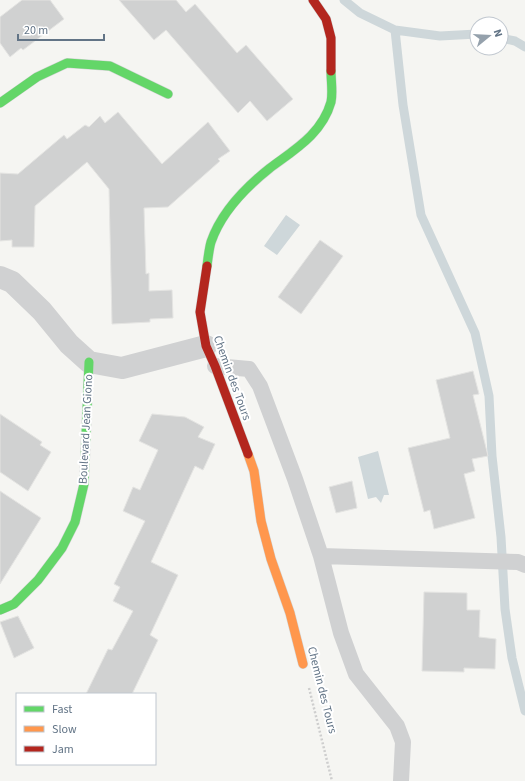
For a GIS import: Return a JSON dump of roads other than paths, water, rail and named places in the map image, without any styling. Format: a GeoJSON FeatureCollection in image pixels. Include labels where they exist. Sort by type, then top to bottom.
{"type":"FeatureCollection","features":[{"type":"Feature","properties":{"kind":"street","name":"Chemin des Tours"},"geometry":{"type":"LineString","coordinates":[[303,664],[290,613],[271,559],[261,521],[254,471],[215,366],[206,346],[200,312],[211,242],[224,216],[244,192],[268,170],[310,138],[323,121],[331,101],[330,38],[326,19],[313,0]]}},
{"type":"Feature","properties":{"kind":"street"},"geometry":{"type":"LineString","coordinates":[[0,103],[37,77],[67,63],[110,66],[168,94]]}},
{"type":"Feature","properties":{"kind":"street","name":"Boulevard Jean Giono"},"geometry":{"type":"LineString","coordinates":[[0,277],[12,282],[42,311],[69,344],[90,362],[122,368],[206,346]]}},
{"type":"Feature","properties":{"kind":"street","name":"Boulevard Jean Giono"},"geometry":{"type":"LineString","coordinates":[[0,610],[14,604],[38,580],[62,548],[75,522],[84,484],[90,362]]}},
{"type":"Feature","properties":{"kind":"lane"},"geometry":{"type":"LineString","coordinates":[[215,366],[249,369],[260,386],[295,479],[321,556],[341,633],[356,674],[396,726],[403,742],[401,781]]}},
{"type":"Feature","properties":{"kind":"lane"},"geometry":{"type":"LineString","coordinates":[[321,556],[523,563]]}},
{"type":"Feature","properties":{"kind":"waterway"},"geometry":{"type":"LineString","coordinates":[[344,0],[360,13],[395,30],[440,36],[469,34]]}},
{"type":"Feature","properties":{"kind":"waterway"},"geometry":{"type":"LineString","coordinates":[[395,30],[403,105],[421,215],[475,333],[489,396],[492,456],[501,537],[505,609],[512,658],[525,711]]}},
{"type":"Feature","properties":{"kind":"waterway"},"geometry":{"type":"LineString","coordinates":[[509,40],[515,41],[525,47]]}}]}
